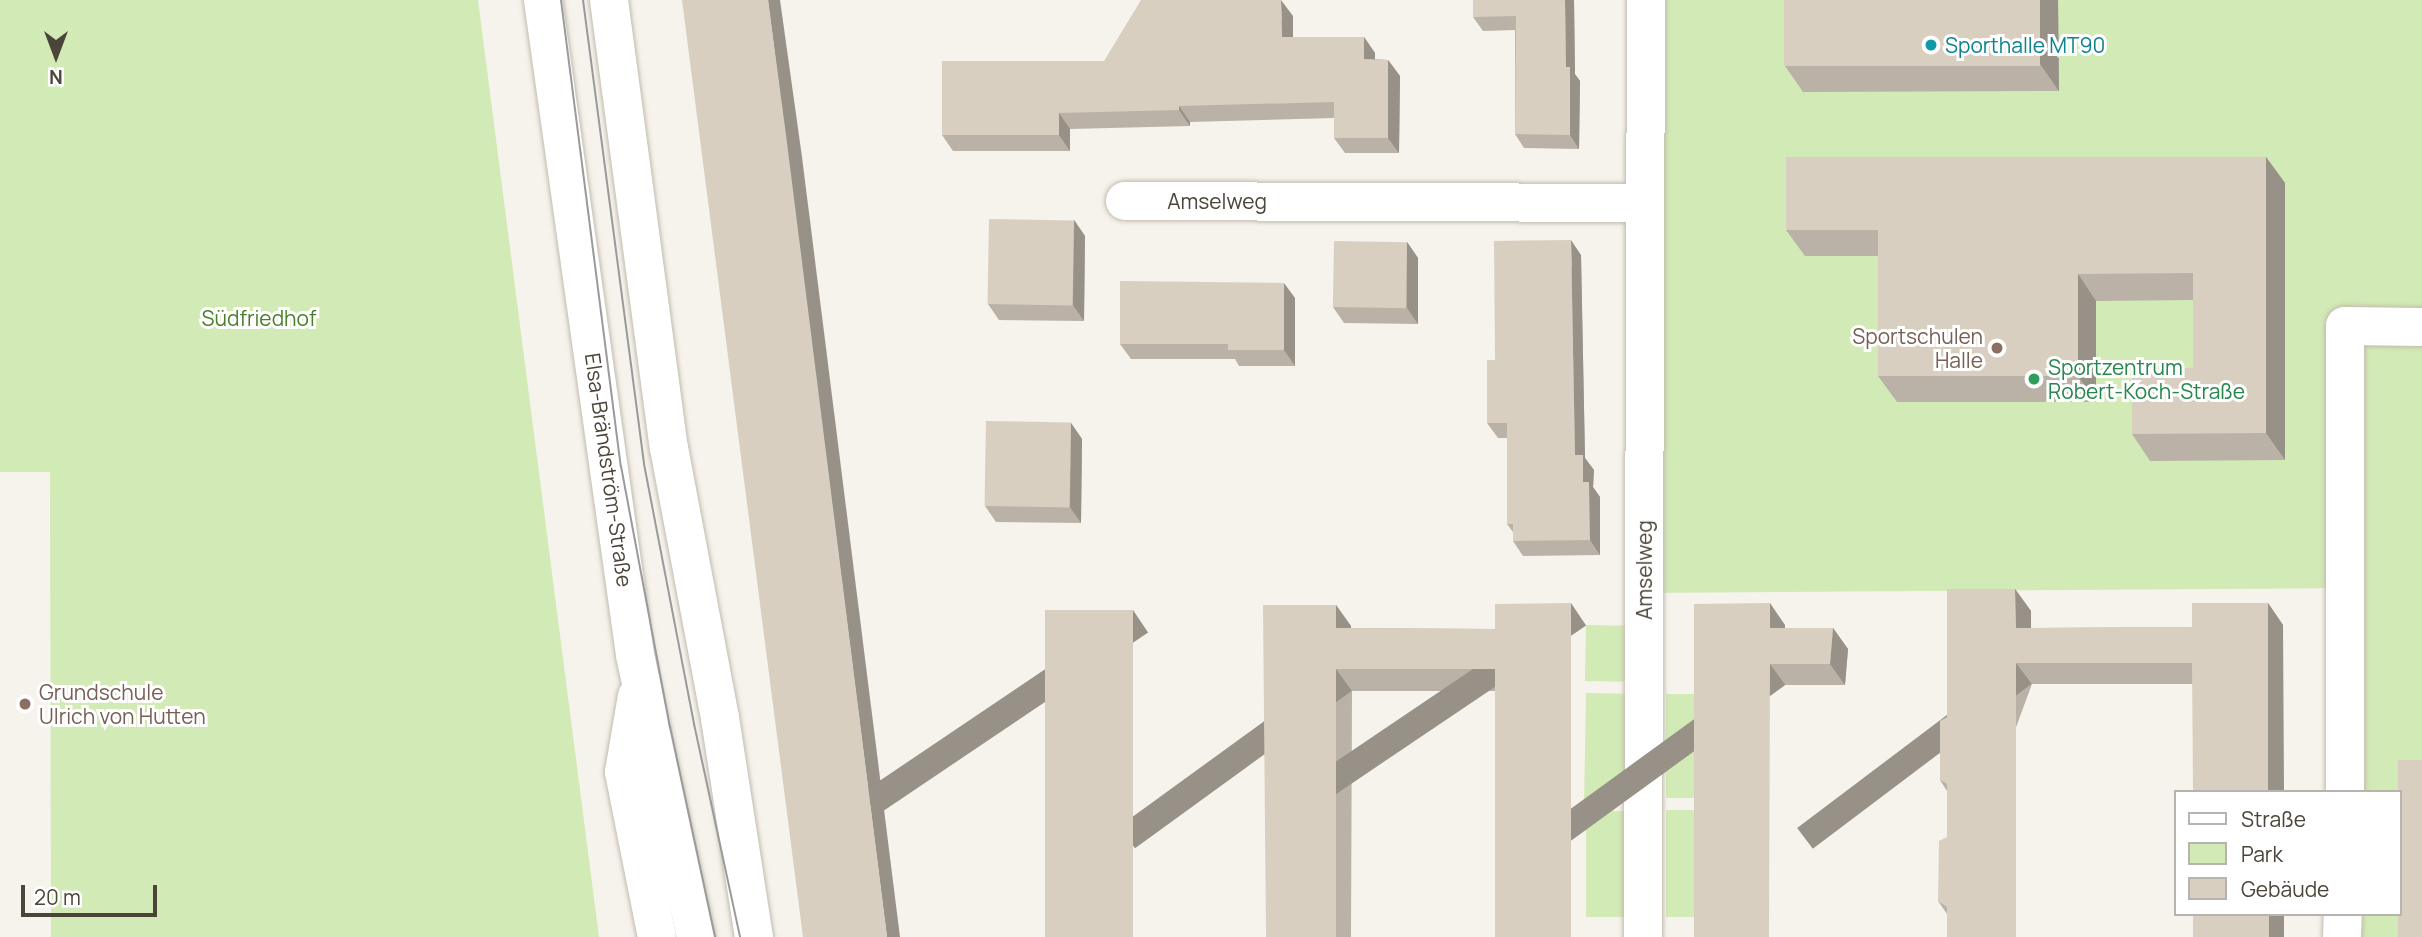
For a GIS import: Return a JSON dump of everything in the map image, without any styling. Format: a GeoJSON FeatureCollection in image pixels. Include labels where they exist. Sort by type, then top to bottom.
{"type":"FeatureCollection","features":[{"type":"Feature","properties":{"kind":"street","name":"Elsa-Brändström-Straße"},"geometry":{"type":"LineString","coordinates":[[543,0],[608,475],[640,677],[696,937]]}},
{"type":"Feature","properties":{"kind":"street"},"geometry":{"type":"LineString","coordinates":[[609,0],[668,448],[720,718],[754,937]]}},
{"type":"Feature","properties":{"kind":"street","name":"Amselweg"},"geometry":{"type":"LineString","coordinates":[[1643,937],[1646,0]]}},
{"type":"Feature","properties":{"kind":"street","name":"Amselweg"},"geometry":{"type":"LineString","coordinates":[[1125,201],[1644,203]]}},
{"type":"Feature","properties":{"kind":"street"},"geometry":{"type":"LineString","coordinates":[[2345,790],[2345,326],[2422,327]]}},
{"type":"Feature","properties":{"kind":"street"},"geometry":{"type":"LineString","coordinates":[[640,677],[624,772],[657,937]]}},
{"type":"Feature","properties":{"kind":"street"},"geometry":{"type":"LineString","coordinates":[[2342,937],[2343,916]]}},
{"type":"Feature","properties":{"kind":"green space","name":"Südfriedhof"},"geometry":{"type":"Polygon","coordinates":[[[0,0],[478,0],[599,937],[51,937],[50,472],[0,472],[0,0]]]}},
{"type":"Feature","properties":{"kind":"green space","name":"Sportzentrum Robert-Koch-Straße"},"geometry":{"type":"Polygon","coordinates":[[[1646,0],[2422,0],[2422,937],[2357,937],[2356,916],[2401,916],[2401,790],[2347,790],[2345,588],[1644,593],[1646,0]]]}},
{"type":"Feature","properties":{"kind":"green space"},"geometry":{"type":"Polygon","coordinates":[[[1586,625],[1631,626],[1630,682],[1585,681],[1586,625]]]}},
{"type":"Feature","properties":{"kind":"green space"},"geometry":{"type":"Polygon","coordinates":[[[1586,693],[1629,694],[1627,800],[1584,799],[1586,693]]]}},
{"type":"Feature","properties":{"kind":"green space"},"geometry":{"type":"Polygon","coordinates":[[[1666,694],[1709,694],[1709,798],[1666,798],[1666,694]]]}},
{"type":"Feature","properties":{"kind":"green space"},"geometry":{"type":"Polygon","coordinates":[[[1666,810],[1709,810],[1709,917],[1666,917],[1666,810]]]}},
{"type":"Feature","properties":{"kind":"green space"},"geometry":{"type":"Polygon","coordinates":[[[1586,811],[1631,811],[1631,917],[1586,917],[1586,811]]]}},
{"type":"Feature","properties":{"kind":"building"},"geometry":{"type":"Polygon","coordinates":[[[682,0],[768,0],[887,937],[803,937],[682,0]]]}},
{"type":"Feature","properties":{"kind":"building"},"geometry":{"type":"Polygon","coordinates":[[[1141,0],[1281,0],[1282,37],[1364,37],[1364,59],[1388,60],[1388,138],[1334,138],[1334,102],[1179,106],[1179,110],[1059,113],[1059,135],[942,135],[942,61],[1104,61],[1141,0]]]}},
{"type":"Feature","properties":{"kind":"building"},"geometry":{"type":"Polygon","coordinates":[[[1473,0],[1565,0],[1566,67],[1570,67],[1570,135],[1515,134],[1516,16],[1473,17],[1473,0]]]}},
{"type":"Feature","properties":{"kind":"building","name":"Sporthalle MT90"},"geometry":{"type":"Polygon","coordinates":[[[1784,0],[2040,0],[2040,66],[1784,66],[1784,0]]]}},
{"type":"Feature","properties":{"kind":"building","name":"Sportschulen Halle"},"geometry":{"type":"Polygon","coordinates":[[[1786,157],[2266,157],[2266,433],[2132,434],[2132,368],[2193,368],[2193,273],[2078,274],[2078,376],[1878,376],[1878,230],[1786,230],[1786,157]]]}},
{"type":"Feature","properties":{"kind":"building"},"geometry":{"type":"Polygon","coordinates":[[[989,219],[1074,220],[1073,305],[988,304],[989,219]]]}},
{"type":"Feature","properties":{"kind":"building"},"geometry":{"type":"Polygon","coordinates":[[[1571,240],[1575,455],[1583,455],[1583,482],[1589,482],[1590,540],[1513,541],[1513,524],[1507,524],[1507,423],[1487,423],[1487,360],[1495,360],[1494,241],[1571,240]]]}},
{"type":"Feature","properties":{"kind":"building"},"geometry":{"type":"Polygon","coordinates":[[[1334,241],[1407,242],[1406,308],[1333,307],[1334,241]]]}},
{"type":"Feature","properties":{"kind":"building"},"geometry":{"type":"Polygon","coordinates":[[[1120,281],[1284,283],[1284,350],[1228,350],[1228,344],[1120,344],[1120,281]]]}},
{"type":"Feature","properties":{"kind":"building"},"geometry":{"type":"Polygon","coordinates":[[[986,421],[1071,422],[1070,507],[985,506],[986,421]]]}},
{"type":"Feature","properties":{"kind":"building"},"geometry":{"type":"Polygon","coordinates":[[[1947,589],[2015,589],[2016,628],[2192,627],[2192,603],[2268,603],[2268,790],[2193,790],[2192,663],[2016,663],[2016,937],[1947,937],[1947,907],[1938,901],[1939,841],[1947,837],[1947,784],[1940,780],[1940,721],[1947,717],[1947,589]]]}},
{"type":"Feature","properties":{"kind":"building"},"geometry":{"type":"Polygon","coordinates":[[[1571,603],[1571,937],[1495,937],[1495,669],[1336,669],[1336,937],[1266,937],[1263,605],[1336,605],[1336,628],[1495,629],[1495,604],[1571,603]]]}},
{"type":"Feature","properties":{"kind":"building"},"geometry":{"type":"Polygon","coordinates":[[[1770,603],[1770,628],[1833,628],[1830,664],[1770,664],[1769,937],[1694,937],[1694,604],[1770,603]]]}},
{"type":"Feature","properties":{"kind":"building"},"geometry":{"type":"Polygon","coordinates":[[[1045,610],[1133,610],[1133,937],[1045,937],[1045,610]]]}},
{"type":"Feature","properties":{"kind":"building"},"geometry":{"type":"Polygon","coordinates":[[[2398,760],[2422,760],[2422,937],[2398,937],[2398,916],[2401,916],[2401,790],[2398,790],[2398,760]]]}},
{"type":"Feature","properties":{"kind":"building"},"geometry":{"type":"Polygon","coordinates":[[[2193,916],[2269,916],[2269,937],[2193,937],[2193,916]]]}},
{"type":"Feature","properties":{"kind":"tram line"},"geometry":{"type":"LineString","coordinates":[[561,0],[621,466],[670,727],[715,937]]}},
{"type":"Feature","properties":{"kind":"tram line"},"geometry":{"type":"LineString","coordinates":[[583,0],[644,464],[694,724],[740,937]]}},
{"type":"Feature","properties":{"kind":"place","name":"Sporthalle MT90"},"geometry":{"type":"Point","coordinates":[1931,45]}},
{"type":"Feature","properties":{"kind":"place","name":"Sportschulen Halle"},"geometry":{"type":"Point","coordinates":[1997,348]}},
{"type":"Feature","properties":{"kind":"place","name":"Sportzentrum Robert-Koch-Straße"},"geometry":{"type":"Point","coordinates":[2034,379]}},
{"type":"Feature","properties":{"kind":"place","name":"Grundschule Ulrich von Hutten"},"geometry":{"type":"Point","coordinates":[25,704]}}]}
